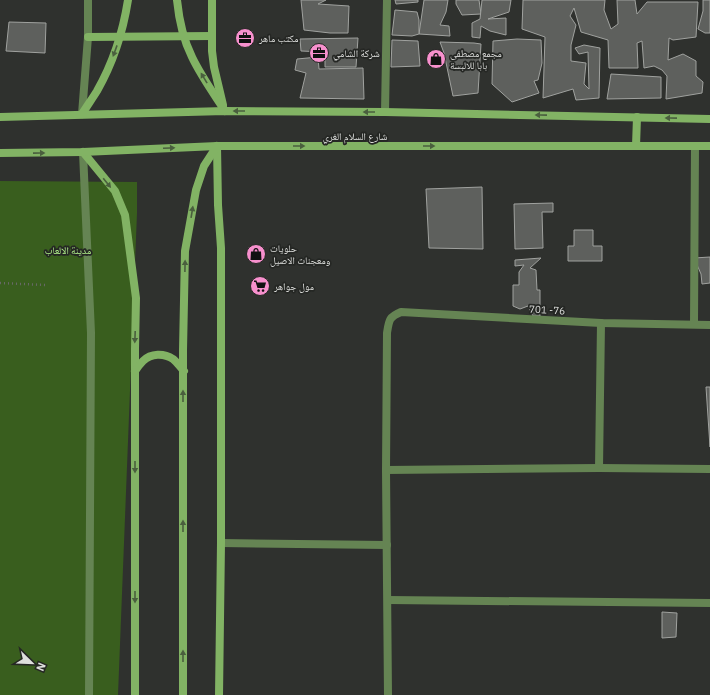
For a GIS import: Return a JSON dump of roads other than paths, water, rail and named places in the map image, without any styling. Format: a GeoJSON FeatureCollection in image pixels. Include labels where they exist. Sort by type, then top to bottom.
{"type":"FeatureCollection","features":[{"type":"Feature","properties":{"kind":"street"},"geometry":{"type":"LineString","coordinates":[[82,114],[88,37],[88,0]]}},
{"type":"Feature","properties":{"kind":"street"},"geometry":{"type":"LineString","coordinates":[[82,114],[97,90],[110,64],[120,36],[128,0]]}},
{"type":"Feature","properties":{"kind":"street"},"geometry":{"type":"LineString","coordinates":[[177,0],[178,16],[192,57],[225,111]]}},
{"type":"Feature","properties":{"kind":"street"},"geometry":{"type":"LineString","coordinates":[[212,0],[212,52],[214,67],[225,111]]}},
{"type":"Feature","properties":{"kind":"street"},"geometry":{"type":"LineString","coordinates":[[384,112],[387,0]]}},
{"type":"Feature","properties":{"kind":"street"},"geometry":{"type":"LineString","coordinates":[[88,37],[212,36]]}},
{"type":"Feature","properties":{"kind":"street"},"geometry":{"type":"LineString","coordinates":[[0,117],[225,111],[384,112],[710,119]]}},
{"type":"Feature","properties":{"kind":"street"},"geometry":{"type":"LineString","coordinates":[[636,146],[637,118]]}},
{"type":"Feature","properties":{"kind":"street"},"geometry":{"type":"LineString","coordinates":[[183,695],[185,250],[196,190],[204,166],[217,146]]}},
{"type":"Feature","properties":{"kind":"street"},"geometry":{"type":"LineString","coordinates":[[217,146],[220,248],[219,695]]}},
{"type":"Feature","properties":{"kind":"street","name":"شارع السلام الغري"},"geometry":{"type":"LineString","coordinates":[[0,153],[83,152],[217,146],[710,146]]}},
{"type":"Feature","properties":{"kind":"street"},"geometry":{"type":"LineString","coordinates":[[694,324],[695,146]]}},
{"type":"Feature","properties":{"kind":"street"},"geometry":{"type":"LineString","coordinates":[[83,152],[115,191],[125,215],[136,298],[135,695]]}},
{"type":"Feature","properties":{"kind":"street"},"geometry":{"type":"LineString","coordinates":[[83,152],[91,333],[89,695]]}},
{"type":"Feature","properties":{"kind":"street","name":"701 -76"},"geometry":{"type":"LineString","coordinates":[[386,470],[387,333],[388,323],[392,316],[401,312],[601,323],[710,325]]}},
{"type":"Feature","properties":{"kind":"street"},"geometry":{"type":"LineString","coordinates":[[599,468],[601,323]]}},
{"type":"Feature","properties":{"kind":"street"},"geometry":{"type":"LineString","coordinates":[[135,371],[142,361],[148,357],[161,354],[173,359],[184,371]]}},
{"type":"Feature","properties":{"kind":"street"},"geometry":{"type":"LineString","coordinates":[[388,695],[386,470],[599,468],[710,469]]}},
{"type":"Feature","properties":{"kind":"street"},"geometry":{"type":"LineString","coordinates":[[220,543],[387,545]]}},
{"type":"Feature","properties":{"kind":"street"},"geometry":{"type":"LineString","coordinates":[[388,600],[710,603]]}},
{"type":"Feature","properties":{"kind":"place","name":"مكتب ماهر"},"geometry":{"type":"Point","coordinates":[245,38]}},
{"type":"Feature","properties":{"kind":"place","name":"شركة الشامي"},"geometry":{"type":"Point","coordinates":[319,53]}},
{"type":"Feature","properties":{"kind":"place","name":"مجمع مصطفى بابا للالبسة"},"geometry":{"type":"Point","coordinates":[436,59]}},
{"type":"Feature","properties":{"kind":"place","name":"حلويات ومعجنات الاصيل"},"geometry":{"type":"Point","coordinates":[256,254]}},
{"type":"Feature","properties":{"kind":"place","name":"مول جواهر"},"geometry":{"type":"Point","coordinates":[260,286]}},
{"type":"Feature","properties":{"kind":"park label","name":"مدينة الالعاب"},"geometry":{"type":"Point","coordinates":[68,250]}}]}
